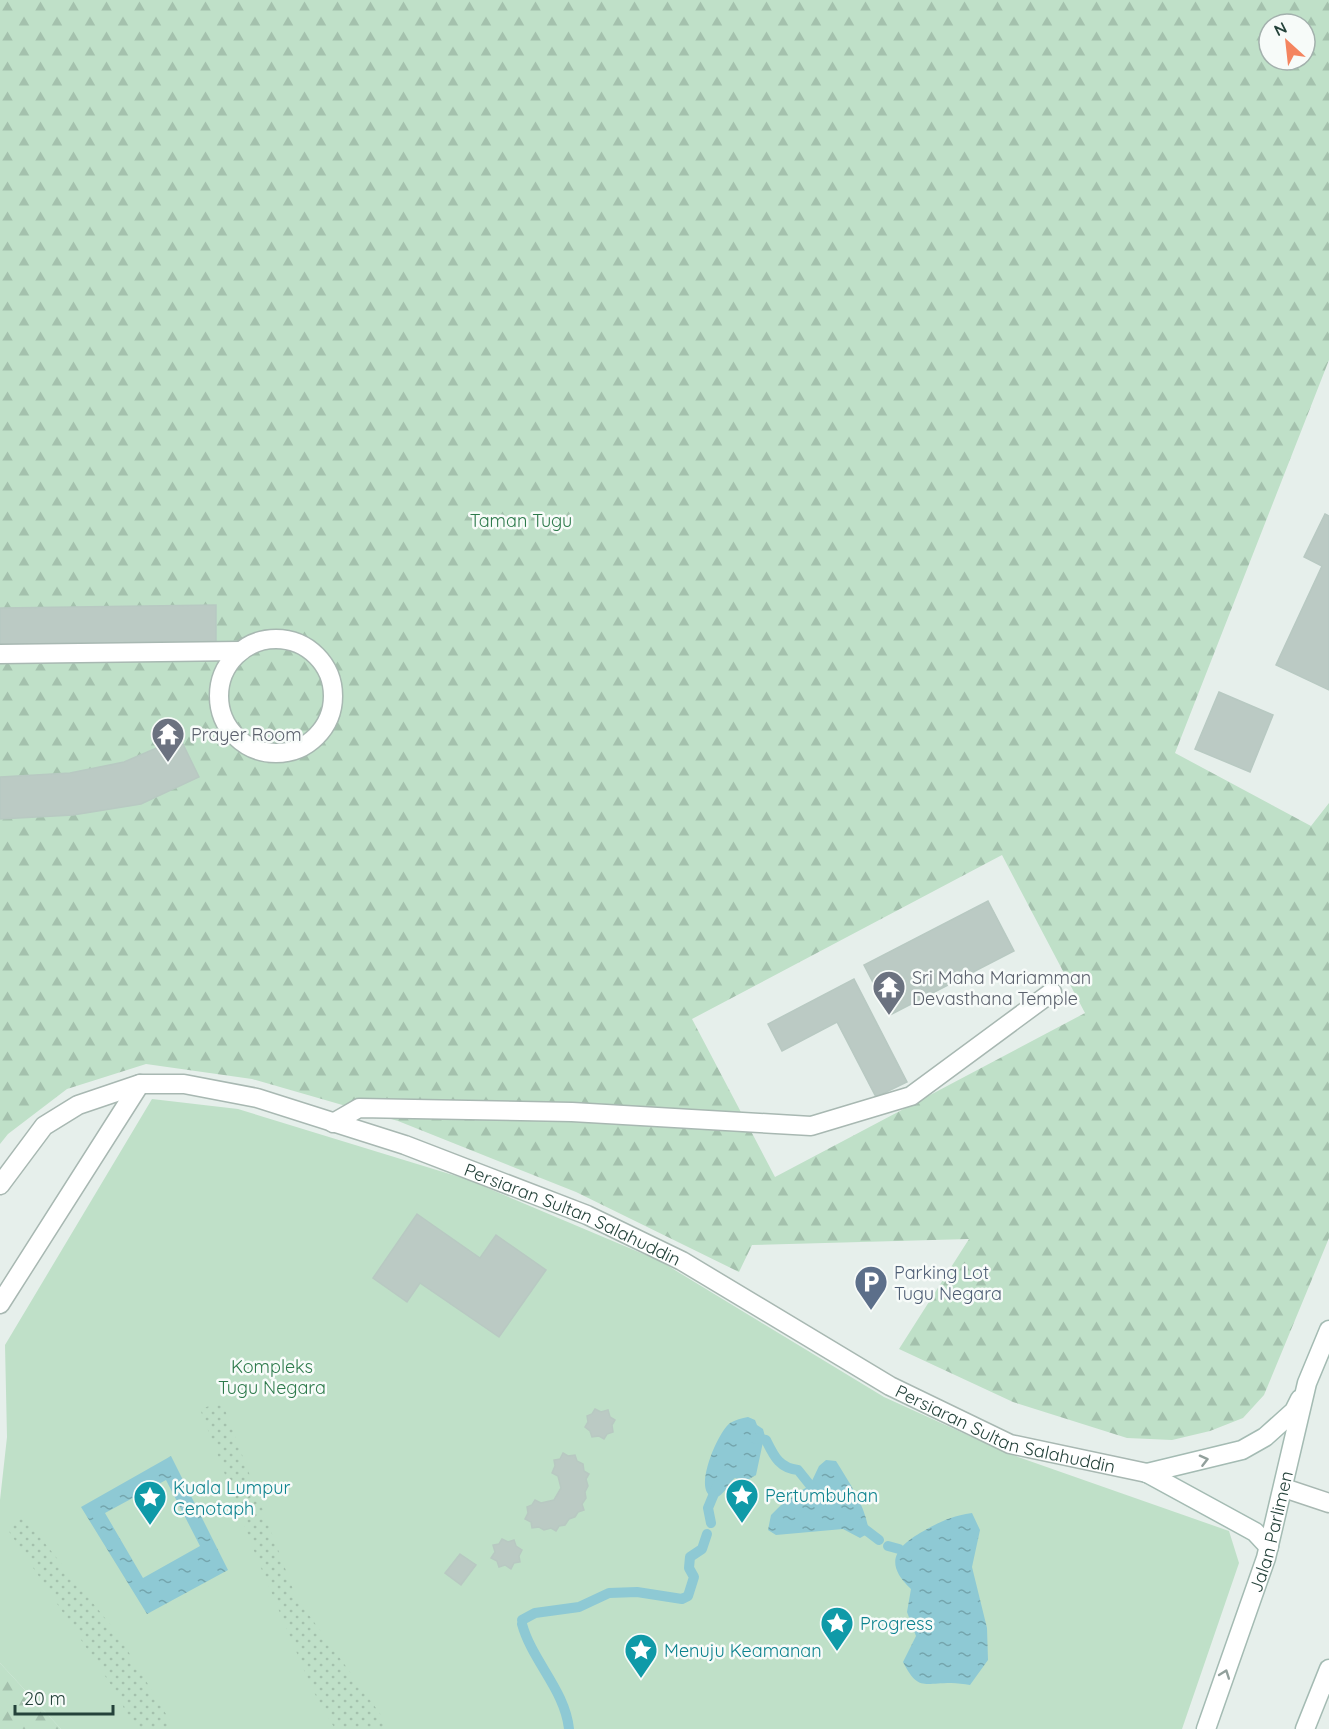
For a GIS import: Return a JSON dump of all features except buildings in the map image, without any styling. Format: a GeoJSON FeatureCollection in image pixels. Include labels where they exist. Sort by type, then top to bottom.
{"type":"FeatureCollection","features":[{"type":"Feature","properties":{"kind":"street"},"geometry":{"type":"LineString","coordinates":[[0,654],[241,651],[255,643],[271,639],[287,639],[303,644],[316,654],[326,666],[332,681],[334,698],[331,714],[324,728],[313,741],[282,753],[266,752],[250,747],[237,738],[227,725],[220,710],[219,694],[222,678],[229,663],[241,651]]}},
{"type":"Feature","properties":{"kind":"street"},"geometry":{"type":"LineString","coordinates":[[333,1123],[360,1108],[572,1113],[811,1126],[911,1096],[1052,992]]}},
{"type":"Feature","properties":{"kind":"street"},"geometry":{"type":"LineString","coordinates":[[0,1304],[140,1084]]}},
{"type":"Feature","properties":{"kind":"street","name":"Persiaran Sultan Salahuddin"},"geometry":{"type":"LineString","coordinates":[[0,1185],[44,1126],[78,1105],[140,1084],[183,1084],[257,1098],[461,1166],[586,1215],[681,1261],[891,1386],[1010,1444],[1147,1473]]}},
{"type":"Feature","properties":{"kind":"street","name":"Jalan Parlimen"},"geometry":{"type":"LineString","coordinates":[[1206,1729],[1269,1547],[1307,1383],[1329,1330]]}},
{"type":"Feature","properties":{"kind":"street"},"geometry":{"type":"LineString","coordinates":[[1147,1473],[1242,1450],[1265,1437],[1294,1411],[1307,1383]]}},
{"type":"Feature","properties":{"kind":"street"},"geometry":{"type":"LineString","coordinates":[[1147,1473],[1255,1532],[1269,1547]]}},
{"type":"Feature","properties":{"kind":"street"},"geometry":{"type":"LineString","coordinates":[[1284,1488],[1329,1503]]}},
{"type":"Feature","properties":{"kind":"street"},"geometry":{"type":"LineString","coordinates":[[1305,1729],[1329,1669]]}},
{"type":"Feature","properties":{"kind":"green space","name":"Taman Tugu"},"geometry":{"type":"Polygon","coordinates":[[[0,0],[1329,0],[1329,360],[1175,753],[1311,826],[1329,803],[1329,1238],[1264,1395],[1243,1418],[1210,1431],[1172,1440],[1127,1438],[1013,1402],[899,1349],[969,1239],[752,1245],[739,1272],[576,1192],[398,1121],[252,1079],[146,1064],[67,1089],[8,1134],[0,1144],[0,0]],[[1002,855],[692,1019],[775,1177],[1085,1013],[1002,855]]]}},
{"type":"Feature","properties":{"kind":"green space","name":"Kompleks Tugu Negara"},"geometry":{"type":"Polygon","coordinates":[[[152,1099],[238,1109],[466,1179],[660,1261],[884,1397],[1007,1453],[1229,1531],[1239,1563],[1182,1729],[61,1729],[0,1663],[0,1500],[7,1437],[5,1345],[152,1099]]]}},
{"type":"Feature","properties":{"kind":"green space"},"geometry":{"type":"Polygon","coordinates":[[[222,1402],[296,1597],[391,1729],[335,1729],[312,1689],[256,1556],[200,1409],[222,1402]]]}},
{"type":"Feature","properties":{"kind":"green space"},"geometry":{"type":"Polygon","coordinates":[[[23,1516],[117,1633],[175,1729],[133,1729],[119,1697],[8,1530],[23,1516]]]}},
{"type":"Feature","properties":{"kind":"green space"},"geometry":{"type":"Polygon","coordinates":[[[0,1663],[61,1729],[0,1729],[0,1663]]]}},
{"type":"Feature","properties":{"kind":"water"},"geometry":{"type":"Polygon","coordinates":[[[748,1417],[755,1420],[757,1425],[763,1429],[766,1440],[763,1442],[756,1475],[746,1481],[735,1478],[718,1496],[708,1494],[705,1486],[706,1475],[719,1438],[730,1423],[748,1417]]]}},
{"type":"Feature","properties":{"kind":"water"},"geometry":{"type":"Polygon","coordinates":[[[171,1456],[228,1570],[147,1614],[81,1507],[171,1456]],[[166,1480],[105,1513],[143,1578],[200,1546],[166,1480]]]}},
{"type":"Feature","properties":{"kind":"water"},"geometry":{"type":"Polygon","coordinates":[[[826,1460],[836,1461],[852,1487],[865,1514],[869,1533],[860,1538],[843,1529],[776,1535],[768,1530],[771,1515],[783,1503],[810,1485],[819,1466],[826,1460]]]}},
{"type":"Feature","properties":{"kind":"water"},"geometry":{"type":"Polygon","coordinates":[[[972,1513],[980,1530],[972,1567],[987,1628],[988,1660],[970,1685],[922,1683],[913,1678],[903,1662],[916,1636],[907,1612],[911,1589],[897,1570],[895,1562],[897,1554],[908,1541],[927,1529],[948,1519],[972,1513]]]}},
{"type":"Feature","properties":{"kind":"waterway"},"geometry":{"type":"LineString","coordinates":[[754,1438],[766,1440],[778,1460],[786,1467],[798,1470],[820,1494]]}},
{"type":"Feature","properties":{"kind":"waterway"},"geometry":{"type":"LineString","coordinates":[[711,1523],[708,1508],[718,1484]]}},
{"type":"Feature","properties":{"kind":"waterway"},"geometry":{"type":"LineString","coordinates":[[858,1524],[879,1540]]}},
{"type":"Feature","properties":{"kind":"waterway"},"geometry":{"type":"LineString","coordinates":[[522,1620],[535,1613],[579,1607],[609,1593],[637,1592],[682,1599],[688,1596],[694,1577],[689,1568],[690,1557],[702,1549],[707,1534]]}},
{"type":"Feature","properties":{"kind":"waterway"},"geometry":{"type":"LineString","coordinates":[[888,1546],[899,1549]]}},
{"type":"Feature","properties":{"kind":"waterway"},"geometry":{"type":"LineString","coordinates":[[522,1624],[533,1651],[561,1701],[569,1729]]}},
{"type":"Feature","properties":{"kind":"place","name":"Prayer Room"},"geometry":{"type":"Point","coordinates":[168,763]}},
{"type":"Feature","properties":{"kind":"place","name":"Sri Maha Mariamman Devasthana Temple"},"geometry":{"type":"Point","coordinates":[889,1016]}},
{"type":"Feature","properties":{"kind":"place","name":"Parking Lot Tugu Negara"},"geometry":{"type":"Point","coordinates":[871,1311]}},
{"type":"Feature","properties":{"kind":"place","name":"Pertumbuhan"},"geometry":{"type":"Point","coordinates":[742,1524]}},
{"type":"Feature","properties":{"kind":"place","name":"Kuala Lumpur Cenotaph"},"geometry":{"type":"Point","coordinates":[150,1526]}},
{"type":"Feature","properties":{"kind":"place","name":"Progress"},"geometry":{"type":"Point","coordinates":[837,1652]}},
{"type":"Feature","properties":{"kind":"place","name":"Menuju Keamanan"},"geometry":{"type":"Point","coordinates":[641,1679]}}]}
